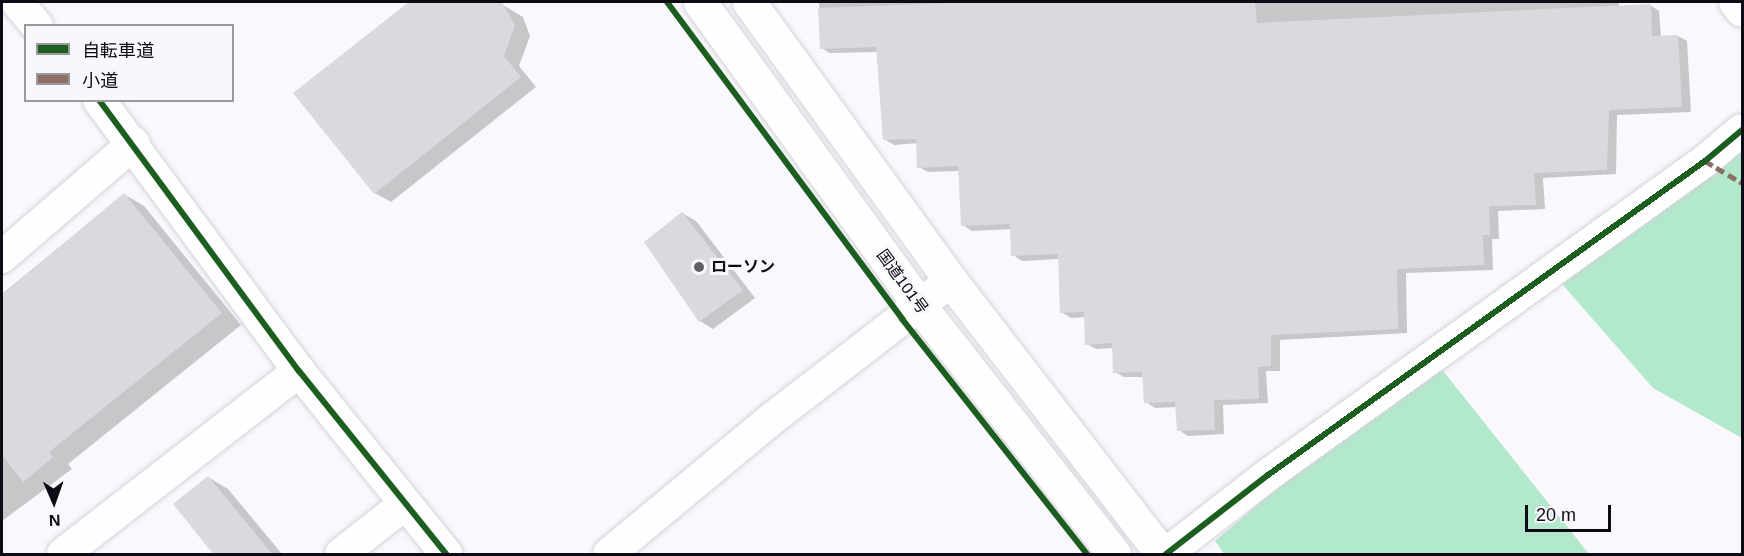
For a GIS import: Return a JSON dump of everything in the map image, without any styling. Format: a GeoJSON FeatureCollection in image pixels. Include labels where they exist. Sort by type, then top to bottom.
{"type":"FeatureCollection","features":[{"type":"Feature","properties":{"kind":"highway","name":"国道101号"},"geometry":{"type":"LineString","coordinates":[[700,2],[919,305],[1114,555]]}},
{"type":"Feature","properties":{"kind":"highway"},"geometry":{"type":"LineString","coordinates":[[749,2],[951,281],[1164,555]]}},
{"type":"Feature","properties":{"kind":"street"},"geometry":{"type":"LineString","coordinates":[[17,2],[35,24]]}},
{"type":"Feature","properties":{"kind":"street"},"geometry":{"type":"LineString","coordinates":[[1735,2],[1743,11]]}},
{"type":"Feature","properties":{"kind":"street"},"geometry":{"type":"LineString","coordinates":[[101,102],[134,144],[299,371],[446,555]]}},
{"type":"Feature","properties":{"kind":"street"},"geometry":{"type":"LineString","coordinates":[[1164,555],[1268,475],[1705,161],[1743,130]]}},
{"type":"Feature","properties":{"kind":"street"},"geometry":{"type":"LineString","coordinates":[[2,257],[134,144]]}},
{"type":"Feature","properties":{"kind":"street"},"geometry":{"type":"LineString","coordinates":[[609,555],[770,421],[951,281]]}},
{"type":"Feature","properties":{"kind":"street"},"geometry":{"type":"LineString","coordinates":[[63,555],[299,371]]}},
{"type":"Feature","properties":{"kind":"street"},"geometry":{"type":"LineString","coordinates":[[341,555],[405,504]]}},
{"type":"Feature","properties":{"kind":"green space"},"geometry":{"type":"Polygon","coordinates":[[[1742,151],[1742,438],[1653,388],[1562,284],[1742,151]]]}},
{"type":"Feature","properties":{"kind":"green space"},"geometry":{"type":"Polygon","coordinates":[[[1432,357],[1589,554],[1224,554],[1215,541],[1432,357]]]}},
{"type":"Feature","properties":{"kind":"building"},"geometry":{"type":"Polygon","coordinates":[[[409,2],[502,2],[515,26],[504,56],[521,77],[374,194],[293,93],[409,2]]]}},
{"type":"Feature","properties":{"kind":"building"},"geometry":{"type":"Polygon","coordinates":[[[975,2],[1255,2],[1257,23],[1651,4],[1652,36],[1678,35],[1682,107],[1609,110],[1607,170],[1534,173],[1536,205],[1489,206],[1490,235],[1483,235],[1484,265],[1397,269],[1398,329],[1271,335],[1271,366],[1258,367],[1259,399],[1214,400],[1215,430],[1177,431],[1175,402],[1144,403],[1142,372],[1113,373],[1112,343],[1085,345],[1084,312],[1060,313],[1058,254],[1011,256],[1010,224],[961,226],[958,166],[917,168],[916,139],[883,140],[876,47],[820,49],[818,8],[975,2]]]}},
{"type":"Feature","properties":{"kind":"building"},"geometry":{"type":"Polygon","coordinates":[[[124,193],[222,313],[49,452],[53,457],[23,482],[2,455],[2,295],[124,193]]]}},
{"type":"Feature","properties":{"kind":"building"},"geometry":{"type":"Polygon","coordinates":[[[682,212],[743,290],[699,322],[644,242],[682,212]]]}},
{"type":"Feature","properties":{"kind":"building"},"geometry":{"type":"Polygon","coordinates":[[[208,476],[273,555],[214,555],[173,504],[208,476]]]}},
{"type":"Feature","properties":{"kind":"marked path"},"geometry":{"type":"LineString","coordinates":[[1705,161],[1742,183]]}},
{"type":"Feature","properties":{"kind":"cycle path"},"geometry":{"type":"LineString","coordinates":[[667,2],[902,319],[1087,554]]}},
{"type":"Feature","properties":{"kind":"cycle path"},"geometry":{"type":"LineString","coordinates":[[100,102],[299,371],[446,554]]}},
{"type":"Feature","properties":{"kind":"cycle path"},"geometry":{"type":"LineString","coordinates":[[1166,554],[1268,475],[1705,161],[1742,130]]}},
{"type":"Feature","properties":{"kind":"place","name":"ローソン"},"geometry":{"type":"Point","coordinates":[699,267]}}]}
